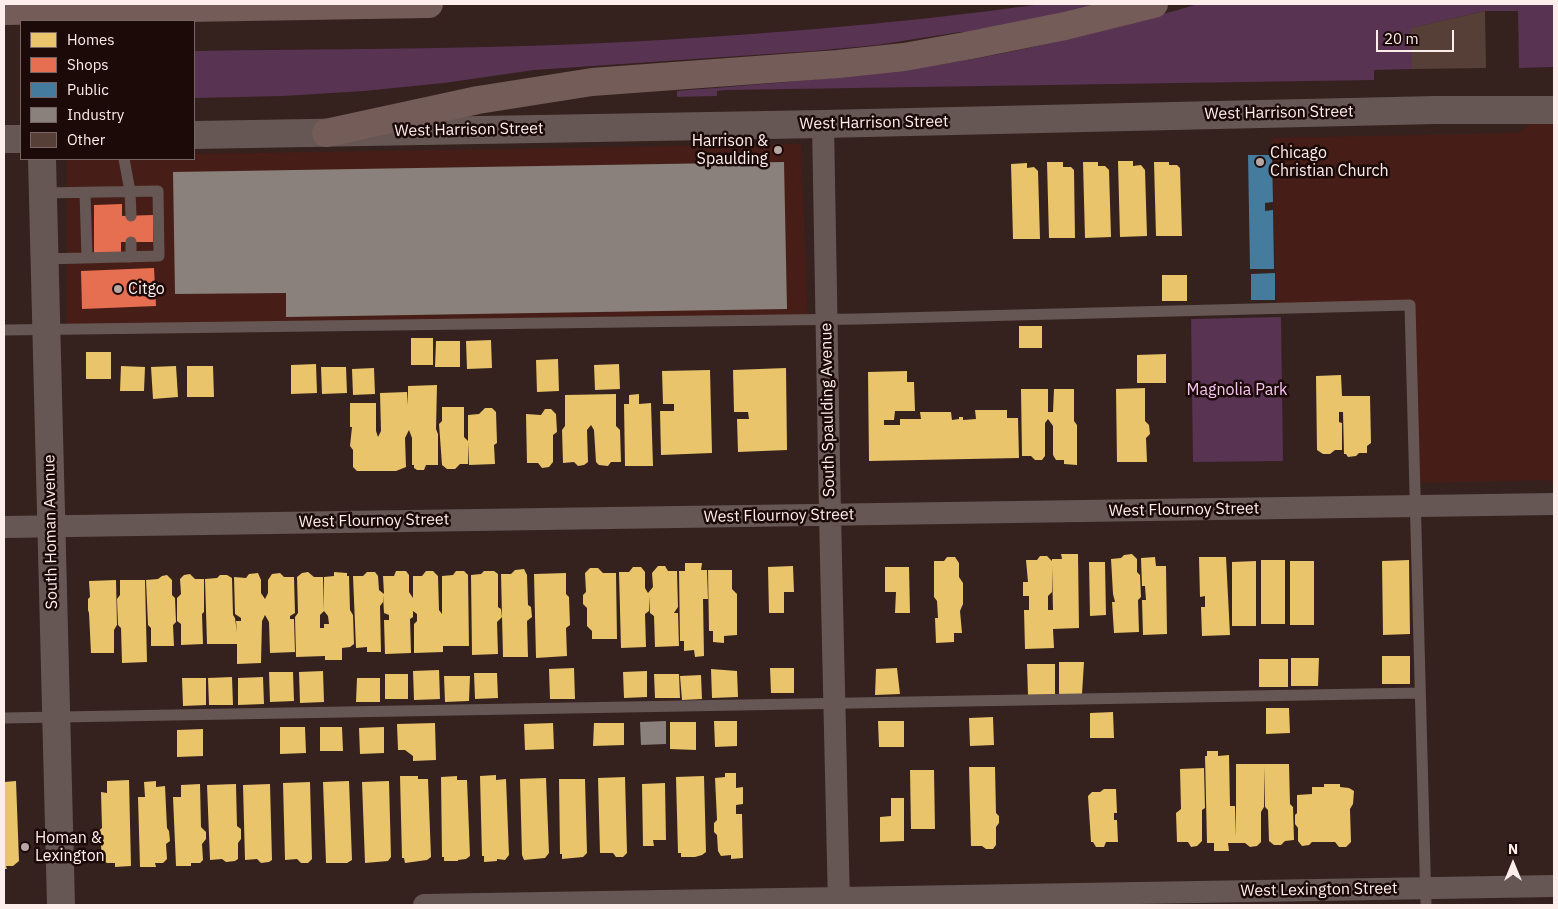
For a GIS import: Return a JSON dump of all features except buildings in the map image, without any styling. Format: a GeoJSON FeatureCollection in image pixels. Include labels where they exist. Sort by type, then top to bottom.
{"type":"FeatureCollection","features":[{"type":"Feature","properties":{"kind":"highway"},"geometry":{"type":"LineString","coordinates":[[4,11],[430,4]]}},
{"type":"Feature","properties":{"kind":"highway"},"geometry":{"type":"LineString","coordinates":[[326,133],[478,100],[592,82],[838,64],[904,57],[1065,26],[1154,4]]}},
{"type":"Feature","properties":{"kind":"street"},"geometry":{"type":"LineString","coordinates":[[37,4],[38,20]]}},
{"type":"Feature","properties":{"kind":"street","name":"West Harrison Street"},"geometry":{"type":"LineString","coordinates":[[195,135],[823,124],[1416,110],[1554,110]]}},
{"type":"Feature","properties":{"kind":"street","name":"South Spaulding Avenue"},"geometry":{"type":"LineString","coordinates":[[823,124],[839,902]]}},
{"type":"Feature","properties":{"kind":"street"},"geometry":{"type":"LineString","coordinates":[[4,139],[20,139]]}},
{"type":"Feature","properties":{"kind":"street","name":"South Homan Avenue"},"geometry":{"type":"LineString","coordinates":[[42,160],[61,905]]}},
{"type":"Feature","properties":{"kind":"street","name":"West Flournoy Street"},"geometry":{"type":"LineString","coordinates":[[4,527],[1554,504]]}},
{"type":"Feature","properties":{"kind":"street","name":"West Lexington Street"},"geometry":{"type":"LineString","coordinates":[[424,905],[1426,897],[1554,886]]}},
{"type":"Feature","properties":{"kind":"lane"},"geometry":{"type":"LineString","coordinates":[[124,160],[130,191],[131,216]]}},
{"type":"Feature","properties":{"kind":"lane"},"geometry":{"type":"LineString","coordinates":[[43,194],[158,191],[160,256],[44,259]]}},
{"type":"Feature","properties":{"kind":"lane"},"geometry":{"type":"LineString","coordinates":[[85,193],[87,258]]}},
{"type":"Feature","properties":{"kind":"lane"},"geometry":{"type":"LineString","coordinates":[[131,242],[132,257]]}},
{"type":"Feature","properties":{"kind":"lane"},"geometry":{"type":"LineString","coordinates":[[4,330],[826,320],[1410,305],[1426,897]]}},
{"type":"Feature","properties":{"kind":"lane"},"geometry":{"type":"LineString","coordinates":[[4,718],[1420,693]]}},
{"type":"Feature","properties":{"kind":"shaded area"},"geometry":{"type":"Polygon","coordinates":[[[1531,123],[1554,124],[1554,483],[1546,480],[1415,483],[1410,306],[1277,309],[1272,138],[1517,133],[1531,123]]]}},
{"type":"Feature","properties":{"kind":"shaded area"},"geometry":{"type":"Polygon","coordinates":[[[801,144],[808,320],[66,329],[67,160],[195,160],[195,154],[801,144]]]}},
{"type":"Feature","properties":{"kind":"green space"},"geometry":{"type":"Polygon","coordinates":[[[1042,4],[1106,4],[980,32],[960,32],[877,45],[534,70],[444,83],[364,91],[283,96],[195,98],[195,51],[582,44],[755,34],[1042,4]]]}},
{"type":"Feature","properties":{"kind":"green space"},"geometry":{"type":"Polygon","coordinates":[[[1198,4],[1554,4],[1554,67],[1519,68],[1518,11],[1485,11],[1412,28],[1412,69],[1374,70],[1374,80],[726,90],[717,91],[717,96],[677,97],[677,91],[841,77],[963,61],[1077,37],[1198,4]]]}},
{"type":"Feature","properties":{"kind":"green space","name":"Magnolia Park"},"geometry":{"type":"Polygon","coordinates":[[[1281,317],[1283,461],[1193,462],[1191,319],[1281,317]]]}},
{"type":"Feature","properties":{"kind":"place","name":"Harrison & Spaulding"},"geometry":{"type":"Point","coordinates":[778,150]}},
{"type":"Feature","properties":{"kind":"place","name":"Chicago Christian Church"},"geometry":{"type":"Point","coordinates":[1260,162]}},
{"type":"Feature","properties":{"kind":"place","name":"Citgo"},"geometry":{"type":"Point","coordinates":[118,289]}},
{"type":"Feature","properties":{"kind":"place","name":"Homan & Lexington"},"geometry":{"type":"Point","coordinates":[25,847]}}]}
